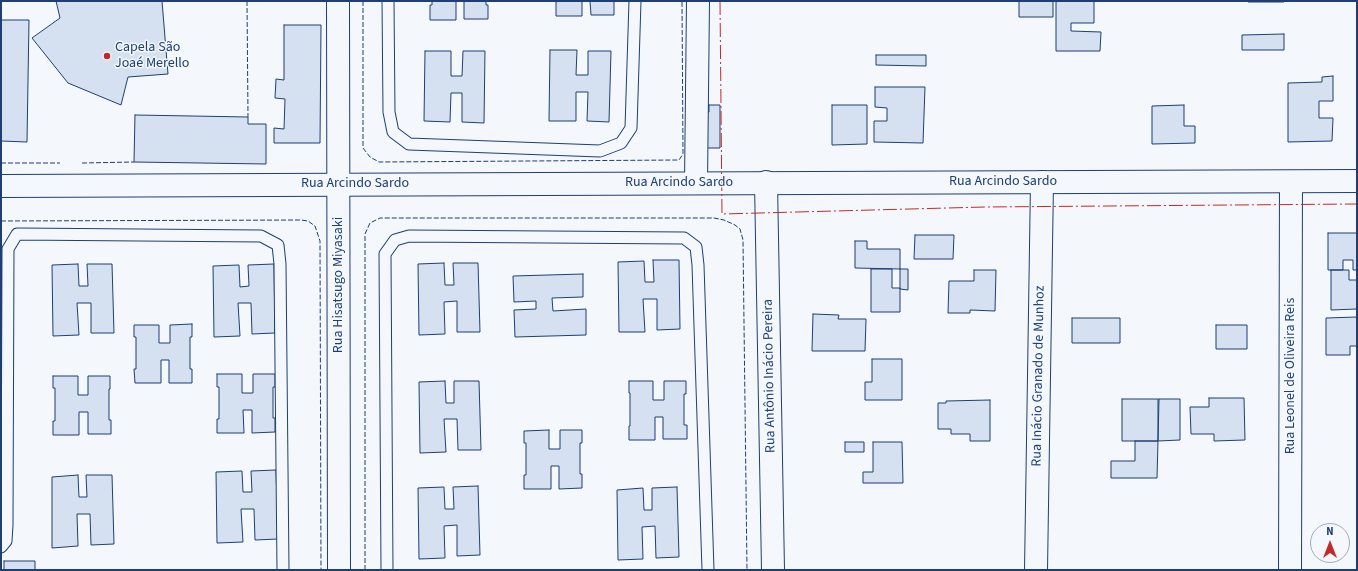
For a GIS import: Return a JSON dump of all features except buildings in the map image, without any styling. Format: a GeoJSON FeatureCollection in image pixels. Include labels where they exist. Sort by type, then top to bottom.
{"type":"FeatureCollection","features":[{"type":"Feature","properties":{"kind":"street","name":"Rua Hisatsugo Miyasaki"},"geometry":{"type":"LineString","coordinates":[[338,1],[340,184],[340,570]]}},
{"type":"Feature","properties":{"kind":"street"},"geometry":{"type":"LineString","coordinates":[[696,183],[698,1]]}},
{"type":"Feature","properties":{"kind":"street","name":"Rua Arcindo Sardo"},"geometry":{"type":"LineString","coordinates":[[1,186],[766,182],[1357,182]]}},
{"type":"Feature","properties":{"kind":"street","name":"Rua Antônio Inácio Pereira"},"geometry":{"type":"LineString","coordinates":[[766,182],[774,570]]}},
{"type":"Feature","properties":{"kind":"street","name":"Rua Inácio Granado de Munhoz"},"geometry":{"type":"LineString","coordinates":[[1036,570],[1042,182]]}},
{"type":"Feature","properties":{"kind":"street","name":"Rua Leonel de Oliveira Reis"},"geometry":{"type":"LineString","coordinates":[[1290,570],[1291,182]]}},
{"type":"Feature","properties":{"kind":"lane"},"geometry":{"type":"LineString","coordinates":[[388,1],[389,112],[393,132],[409,144],[600,151],[620,143],[631,128],[635,1]]}},
{"type":"Feature","properties":{"kind":"lane"},"geometry":{"type":"LineString","coordinates":[[1,547],[6,540],[8,525],[8,249],[17,234],[261,236],[278,245],[280,264],[283,570]]}},
{"type":"Feature","properties":{"kind":"lane"},"geometry":{"type":"LineString","coordinates":[[387,570],[385,254],[395,240],[409,236],[684,238],[696,248],[698,265],[708,570]]}},
{"type":"Feature","properties":{"kind":"fence"},"geometry":{"type":"LineString","coordinates":[[247,1],[248,117]]}},
{"type":"Feature","properties":{"kind":"fence"},"geometry":{"type":"LineString","coordinates":[[363,1],[363,148],[370,157],[379,162],[679,160],[683,154],[682,1]]}},
{"type":"Feature","properties":{"kind":"fence"},"geometry":{"type":"LineString","coordinates":[[82,163],[134,162]]}},
{"type":"Feature","properties":{"kind":"fence"},"geometry":{"type":"LineString","coordinates":[[1,163],[60,163]]}},
{"type":"Feature","properties":{"kind":"fence"},"geometry":{"type":"LineString","coordinates":[[365,570],[365,234],[370,223],[380,218],[714,218],[724,220],[740,229],[743,240],[747,570]]}},
{"type":"Feature","properties":{"kind":"fence"},"geometry":{"type":"LineString","coordinates":[[1,221],[301,220],[308,221],[315,226],[320,241],[321,570]]}},
{"type":"Feature","properties":{"kind":"power"},"geometry":{"type":"LineString","coordinates":[[720,1],[722,214],[985,207],[1357,204]]}},
{"type":"Feature","properties":{"kind":"place","name":"Capela São Joaé Merello"},"geometry":{"type":"Point","coordinates":[107,56]}}]}
